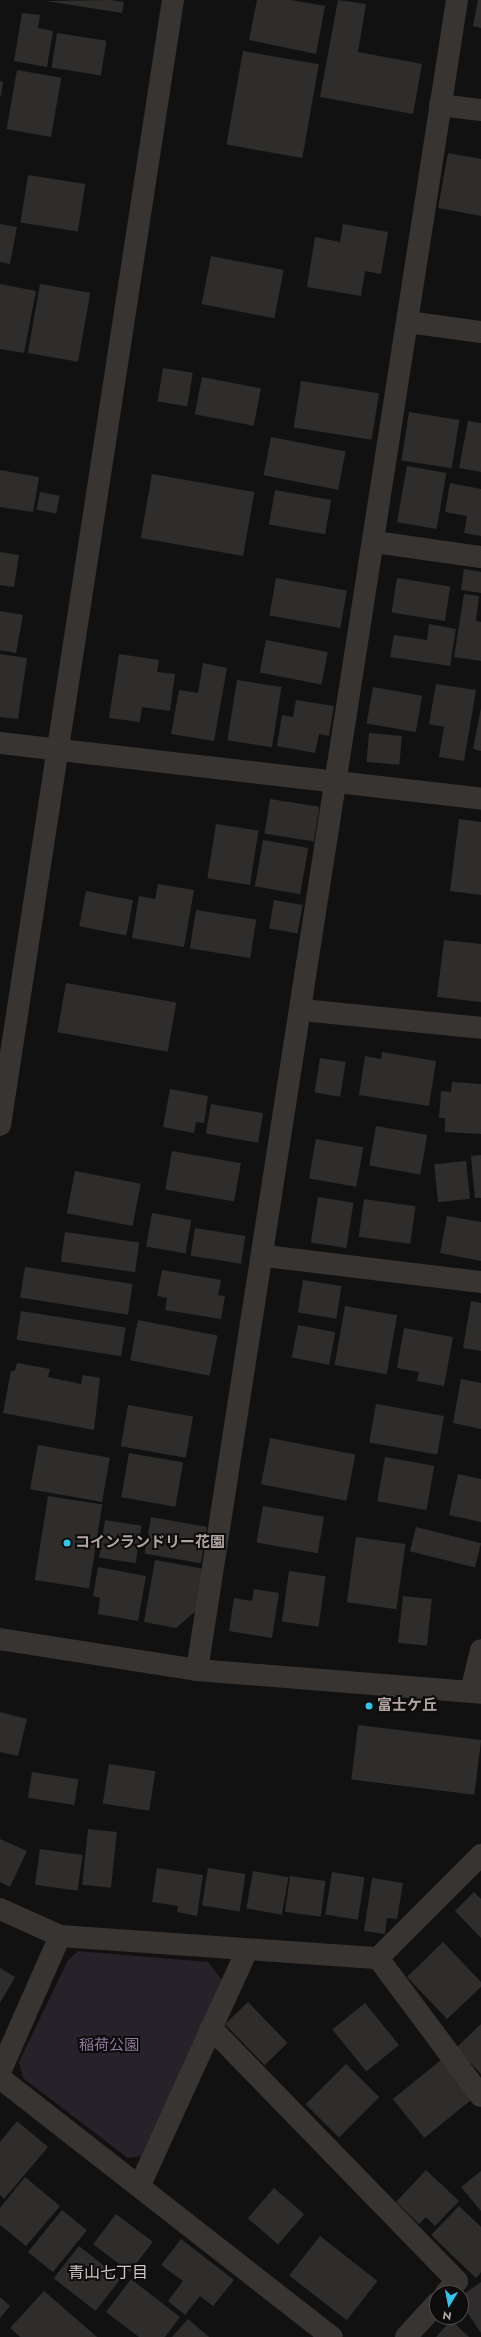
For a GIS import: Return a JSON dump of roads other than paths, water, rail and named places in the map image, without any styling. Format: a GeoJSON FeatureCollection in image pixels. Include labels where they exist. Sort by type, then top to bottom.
{"type":"FeatureCollection","features":[{"type":"Feature","properties":{"kind":"street"},"geometry":{"type":"LineString","coordinates":[[0,1125],[60,751],[173,0]]}},
{"type":"Feature","properties":{"kind":"street"},"geometry":{"type":"LineString","coordinates":[[198,1670],[265,1256],[335,785],[375,542],[457,0]]}},
{"type":"Feature","properties":{"kind":"street"},"geometry":{"type":"LineString","coordinates":[[440,105],[481,110]]}},
{"type":"Feature","properties":{"kind":"street"},"geometry":{"type":"LineString","coordinates":[[408,322],[481,332]]}},
{"type":"Feature","properties":{"kind":"street"},"geometry":{"type":"LineString","coordinates":[[375,542],[481,557]]}},
{"type":"Feature","properties":{"kind":"street"},"geometry":{"type":"LineString","coordinates":[[0,743],[335,785],[481,799]]}},
{"type":"Feature","properties":{"kind":"street"},"geometry":{"type":"LineString","coordinates":[[302,1010],[481,1028]]}},
{"type":"Feature","properties":{"kind":"street"},"geometry":{"type":"LineString","coordinates":[[265,1256],[481,1282]]}},
{"type":"Feature","properties":{"kind":"street"},"geometry":{"type":"LineString","coordinates":[[0,1639],[198,1670],[476,1693],[481,1650]]}},
{"type":"Feature","properties":{"kind":"street"},"geometry":{"type":"LineString","coordinates":[[0,1909],[60,1936],[378,1958],[481,1855]]}},
{"type":"Feature","properties":{"kind":"street"},"geometry":{"type":"LineString","coordinates":[[0,2072],[60,1936]]}},
{"type":"Feature","properties":{"kind":"street"},"geometry":{"type":"LineString","coordinates":[[140,2186],[247,1950]]}},
{"type":"Feature","properties":{"kind":"street"},"geometry":{"type":"LineString","coordinates":[[378,1958],[481,2096]]}},
{"type":"Feature","properties":{"kind":"street"},"geometry":{"type":"LineString","coordinates":[[211,2028],[457,2281],[453,2285]]}},
{"type":"Feature","properties":{"kind":"street"},"geometry":{"type":"LineString","coordinates":[[0,2078],[332,2337]]}},
{"type":"Feature","properties":{"kind":"street"},"geometry":{"type":"LineString","coordinates":[[406,2337],[429,2312]]}},
{"type":"Feature","properties":{"kind":"place","name":"コインランドリー花園"},"geometry":{"type":"Point","coordinates":[67,1543]}},
{"type":"Feature","properties":{"kind":"place","name":"富士ケ丘"},"geometry":{"type":"Point","coordinates":[369,1706]}},
{"type":"Feature","properties":{"kind":"district","name":"青山七丁目"},"geometry":{"type":"Point","coordinates":[108,2273]}},
{"type":"Feature","properties":{"kind":"park label","name":"稲荷公園"},"geometry":{"type":"Point","coordinates":[109,2046]}}]}
